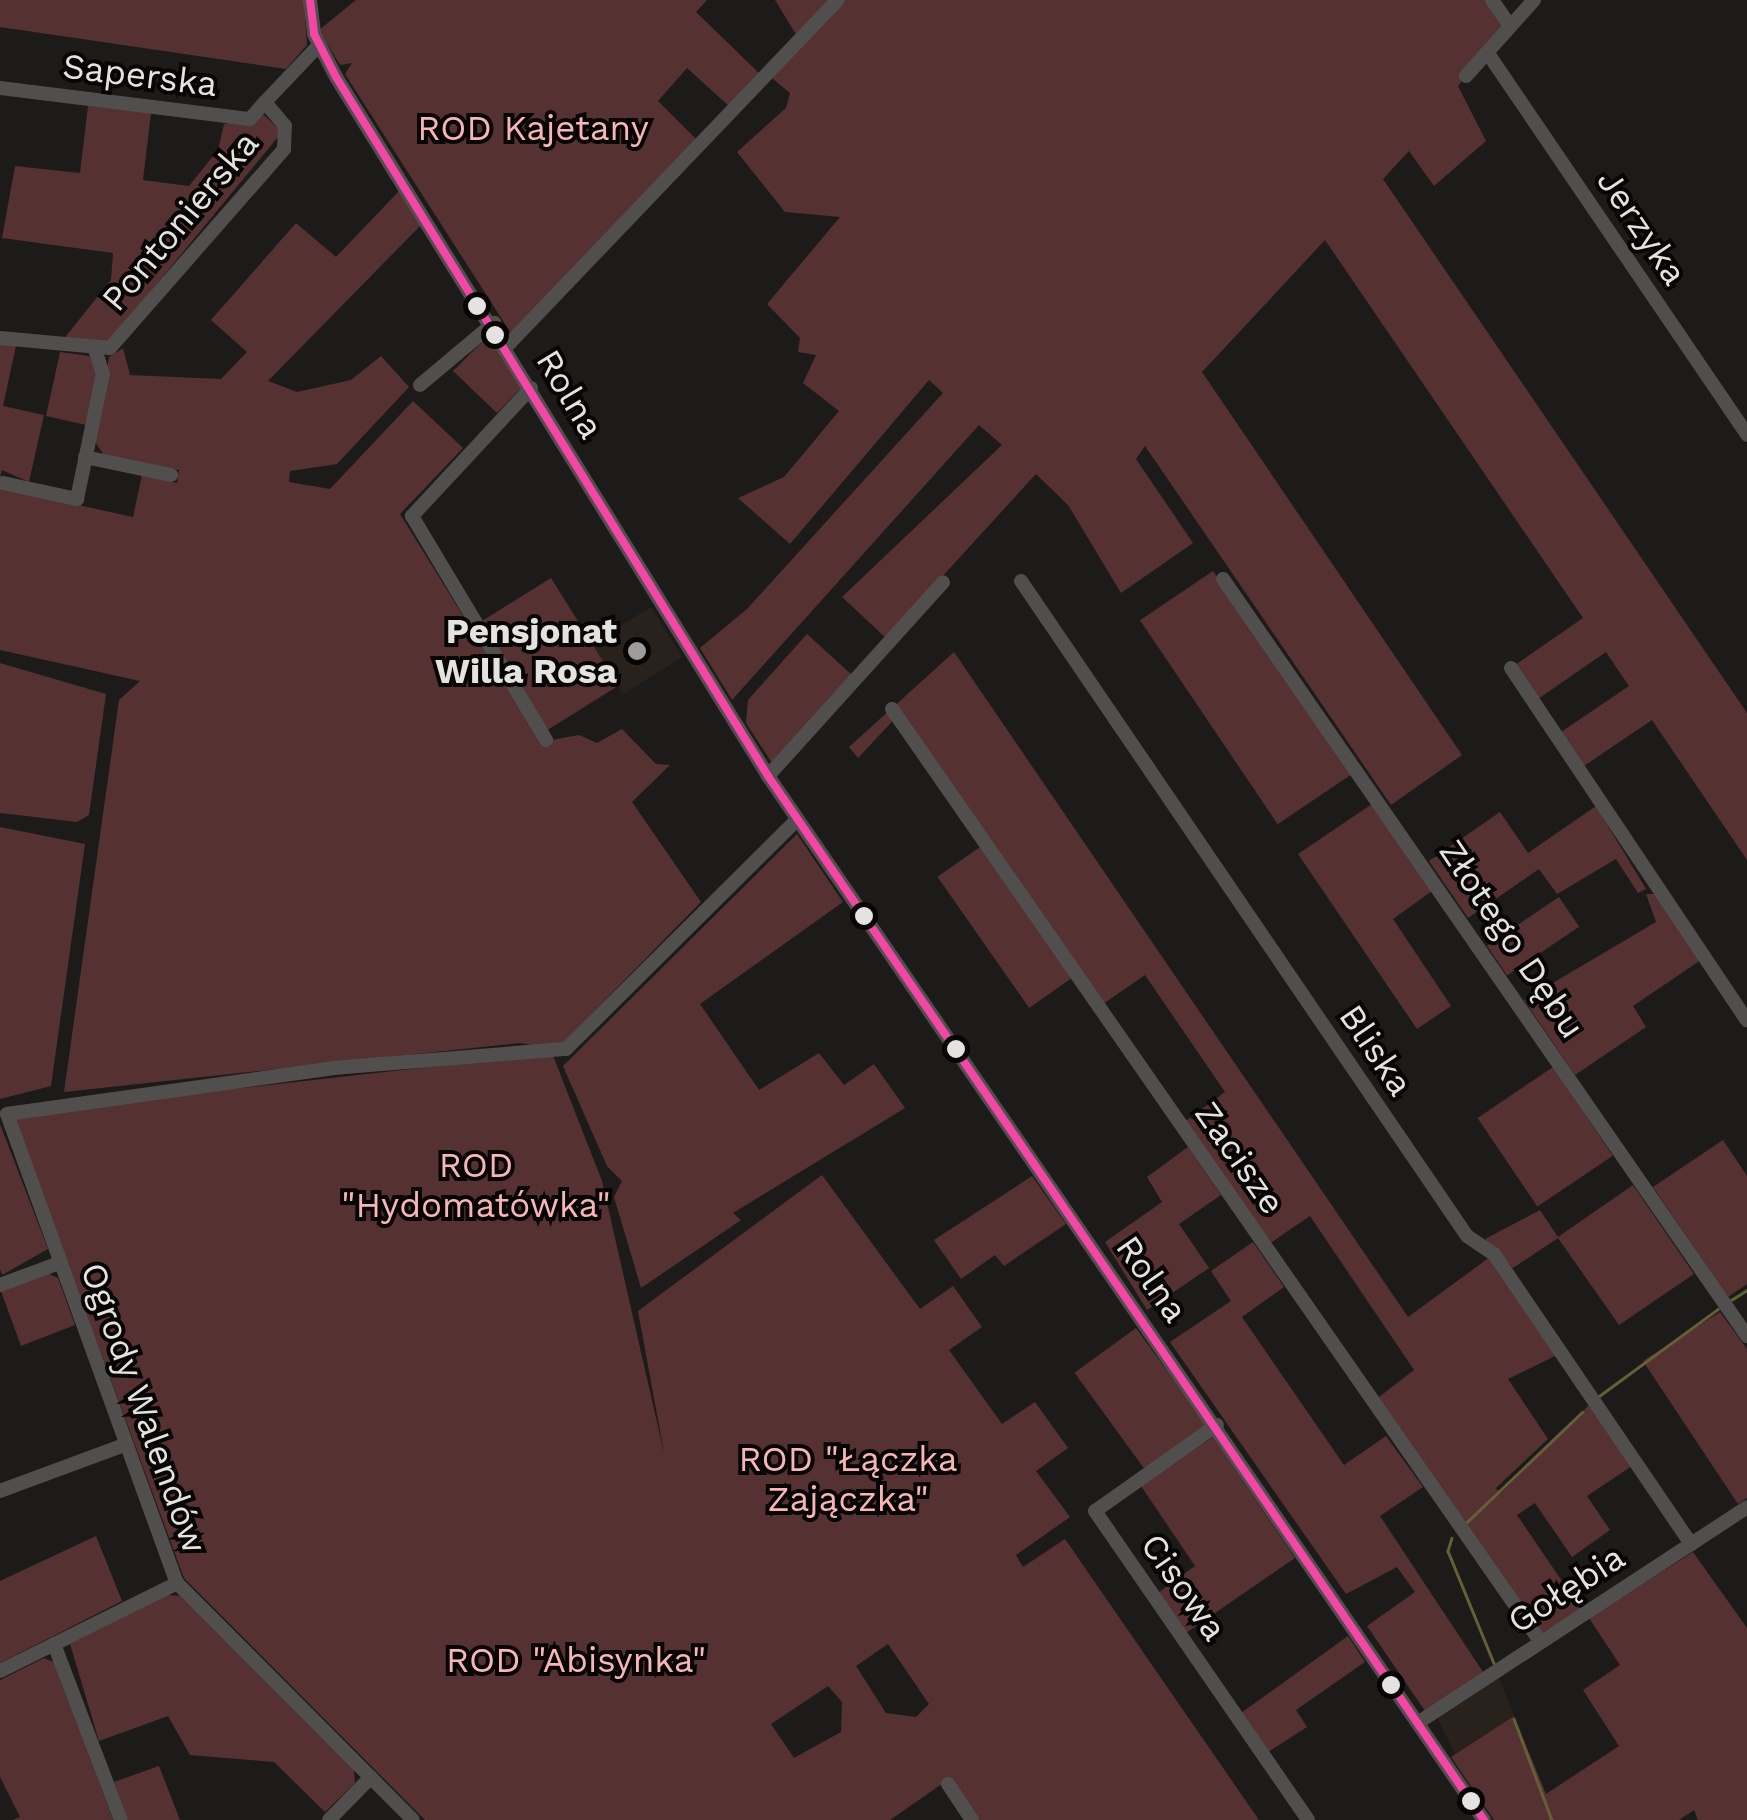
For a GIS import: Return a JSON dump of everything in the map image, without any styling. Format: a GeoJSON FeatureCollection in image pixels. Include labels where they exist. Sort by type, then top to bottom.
{"type":"FeatureCollection","features":[{"type":"Feature","properties":{"kind":"street"},"geometry":{"type":"LineString","coordinates":[[310,0],[319,45]]}},
{"type":"Feature","properties":{"kind":"street"},"geometry":{"type":"LineString","coordinates":[[507,346],[838,0]]}},
{"type":"Feature","properties":{"kind":"street"},"geometry":{"type":"LineString","coordinates":[[1492,0],[1510,26]]}},
{"type":"Feature","properties":{"kind":"street"},"geometry":{"type":"LineString","coordinates":[[1466,76],[1534,0]]}},
{"type":"Feature","properties":{"kind":"street","name":"Pontonierska"},"geometry":{"type":"LineString","coordinates":[[0,338],[96,352],[110,348],[284,149],[285,126],[265,102],[319,45]]}},
{"type":"Feature","properties":{"kind":"street","name":"Rolna"},"geometry":{"type":"LineString","coordinates":[[319,45],[494,324],[768,776],[1217,1424],[1484,1820]]}},
{"type":"Feature","properties":{"kind":"street","name":"Jerzyka"},"geometry":{"type":"LineString","coordinates":[[1487,52],[1747,435]]}},
{"type":"Feature","properties":{"kind":"street","name":"Saperska"},"geometry":{"type":"LineString","coordinates":[[0,88],[250,119],[265,102]]}},
{"type":"Feature","properties":{"kind":"street"},"geometry":{"type":"LineString","coordinates":[[420,385],[494,324]]}},
{"type":"Feature","properties":{"kind":"street"},"geometry":{"type":"LineString","coordinates":[[3,484],[76,499],[102,374],[96,352]]}},
{"type":"Feature","properties":{"kind":"street"},"geometry":{"type":"LineString","coordinates":[[531,388],[412,516],[546,740]]}},
{"type":"Feature","properties":{"kind":"street"},"geometry":{"type":"LineString","coordinates":[[85,457],[171,476]]}},
{"type":"Feature","properties":{"kind":"street","name":"Złotego Dębu"},"geometry":{"type":"LineString","coordinates":[[1223,579],[1747,1336]]}},
{"type":"Feature","properties":{"kind":"street","name":"Bliska"},"geometry":{"type":"LineString","coordinates":[[1021,581],[1467,1236],[1494,1254],[1691,1544]]}},
{"type":"Feature","properties":{"kind":"street"},"geometry":{"type":"LineString","coordinates":[[768,776],[943,582]]}},
{"type":"Feature","properties":{"kind":"street"},"geometry":{"type":"LineString","coordinates":[[1511,668],[1747,1020]]}},
{"type":"Feature","properties":{"kind":"street","name":"Zacisze"},"geometry":{"type":"LineString","coordinates":[[892,709],[1540,1641]]}},
{"type":"Feature","properties":{"kind":"street"},"geometry":{"type":"LineString","coordinates":[[4,1113],[572,1047],[797,820]]}},
{"type":"Feature","properties":{"kind":"street","name":"Ogrody Walendów"},"geometry":{"type":"LineString","coordinates":[[4,1113],[177,1583],[413,1820]]}},
{"type":"Feature","properties":{"kind":"street"},"geometry":{"type":"LineString","coordinates":[[0,1284],[59,1262]]}},
{"type":"Feature","properties":{"kind":"street","name":"Cisowa"},"geometry":{"type":"LineString","coordinates":[[1217,1424],[1095,1511],[1308,1820]]}},
{"type":"Feature","properties":{"kind":"street"},"geometry":{"type":"LineString","coordinates":[[0,1491],[127,1444]]}},
{"type":"Feature","properties":{"kind":"street","name":"Gołębia"},"geometry":{"type":"LineString","coordinates":[[1419,1722],[1746,1510]]}},
{"type":"Feature","properties":{"kind":"street"},"geometry":{"type":"LineString","coordinates":[[0,1671],[177,1583]]}},
{"type":"Feature","properties":{"kind":"street"},"geometry":{"type":"LineString","coordinates":[[54,1644],[121,1820]]}},
{"type":"Feature","properties":{"kind":"street"},"geometry":{"type":"LineString","coordinates":[[329,1820],[371,1777]]}},
{"type":"Feature","properties":{"kind":"street"},"geometry":{"type":"LineString","coordinates":[[948,1784],[972,1820]]}},
{"type":"Feature","properties":{"kind":"shaded area","name":"Pensjonat Willa Rosa"},"geometry":{"type":"Polygon","coordinates":[[[651,607],[682,657],[623,694],[592,644],[651,607]]]}},
{"type":"Feature","properties":{"kind":"shaded area"},"geometry":{"type":"Polygon","coordinates":[[[1499,1677],[1514,1716],[1455,1754],[1437,1717],[1499,1677]]]}},
{"type":"Feature","properties":{"kind":"green space"},"geometry":{"type":"Polygon","coordinates":[[[0,0],[304,0],[307,45],[286,69],[0,27],[0,0]]]}},
{"type":"Feature","properties":{"kind":"green space","name":"ROD Kajetany"},"geometry":{"type":"Polygon","coordinates":[[[356,0],[707,0],[696,12],[761,75],[730,107],[687,68],[658,101],[698,141],[512,335],[345,74],[352,63],[340,65],[319,30],[356,0]]]}},
{"type":"Feature","properties":{"kind":"green space"},"geometry":{"type":"Polygon","coordinates":[[[775,0],[830,0],[797,36],[775,0]]]}},
{"type":"Feature","properties":{"kind":"green space"},"geometry":{"type":"Polygon","coordinates":[[[843,0],[1485,0],[1504,27],[1458,86],[1486,141],[1434,186],[1409,151],[1383,179],[1747,713],[1747,860],[1652,720],[1584,766],[1561,732],[1629,686],[1606,652],[1538,699],[1515,665],[1583,618],[1325,240],[1202,372],[1462,755],[1391,805],[1145,446],[1136,459],[1193,543],[1121,593],[1068,505],[1036,474],[886,638],[842,597],[1002,445],[979,425],[732,700],[700,648],[747,609],[943,393],[929,380],[790,544],[738,498],[784,477],[839,411],[803,383],[816,355],[798,352],[800,338],[767,304],[840,217],[785,212],[737,152],[786,108],[790,93],[772,78],[843,0]]]}},
{"type":"Feature","properties":{"kind":"green space"},"geometry":{"type":"Polygon","coordinates":[[[88,106],[151,113],[143,180],[189,186],[218,150],[224,124],[264,115],[282,132],[104,348],[62,341],[111,280],[113,253],[2,238],[15,166],[80,173],[88,106]]]}},
{"type":"Feature","properties":{"kind":"green space"},"geometry":{"type":"Polygon","coordinates":[[[400,190],[422,224],[268,381],[297,392],[351,380],[381,356],[409,387],[337,464],[290,471],[289,482],[330,489],[413,401],[463,448],[400,514],[541,742],[579,735],[597,743],[622,729],[656,764],[670,765],[632,802],[701,902],[558,1048],[519,1043],[64,1092],[119,700],[140,681],[0,650],[0,488],[133,517],[142,475],[177,483],[179,470],[104,455],[95,442],[109,357],[123,348],[130,375],[221,379],[247,352],[211,320],[296,223],[336,257],[400,190]]]}},
{"type":"Feature","properties":{"kind":"green space"},"geometry":{"type":"Polygon","coordinates":[[[491,333],[522,387],[497,413],[453,371],[491,333]]]}},
{"type":"Feature","properties":{"kind":"green space"},"geometry":{"type":"Polygon","coordinates":[[[0,343],[16,346],[3,406],[44,415],[29,482],[2,470],[0,478],[0,343]]]}},
{"type":"Feature","properties":{"kind":"green space"},"geometry":{"type":"Polygon","coordinates":[[[60,352],[89,356],[98,368],[86,425],[46,416],[60,352]]]}},
{"type":"Feature","properties":{"kind":"green space"},"geometry":{"type":"Polygon","coordinates":[[[1213,571],[1351,775],[1278,824],[1140,620],[1213,571]]]}},
{"type":"Feature","properties":{"kind":"green space"},"geometry":{"type":"Polygon","coordinates":[[[551,578],[618,686],[547,730],[480,623],[551,578]]]}},
{"type":"Feature","properties":{"kind":"green space"},"geometry":{"type":"Polygon","coordinates":[[[807,634],[852,675],[772,763],[746,723],[748,700],[807,634]]]}},
{"type":"Feature","properties":{"kind":"green space"},"geometry":{"type":"Polygon","coordinates":[[[954,652],[1408,1317],[1490,1257],[1557,1355],[1508,1379],[1548,1439],[1496,1488],[1500,1494],[1590,1404],[1632,1466],[1587,1496],[1610,1530],[1572,1557],[1535,1503],[1517,1515],[1581,1609],[1540,1634],[1375,1400],[1414,1370],[1310,1216],[1269,1244],[1183,1123],[1225,1092],[1145,975],[1103,1004],[901,712],[858,758],[849,747],[954,652]]]}},
{"type":"Feature","properties":{"kind":"green space"},"geometry":{"type":"Polygon","coordinates":[[[0,663],[106,694],[89,815],[77,822],[0,813],[0,663]]]}},
{"type":"Feature","properties":{"kind":"green space"},"geometry":{"type":"Polygon","coordinates":[[[1372,804],[1432,891],[1393,919],[1451,1006],[1417,1029],[1298,854],[1372,804]]]}},
{"type":"Feature","properties":{"kind":"green space"},"geometry":{"type":"Polygon","coordinates":[[[1596,806],[1646,889],[1638,893],[1616,859],[1557,894],[1539,869],[1468,918],[1429,861],[1500,812],[1528,853],[1596,806]]]}},
{"type":"Feature","properties":{"kind":"green space"},"geometry":{"type":"Polygon","coordinates":[[[0,827],[85,844],[51,1086],[0,1099],[0,827]]]}},
{"type":"Feature","properties":{"kind":"green space"},"geometry":{"type":"Polygon","coordinates":[[[797,834],[843,902],[700,1004],[759,1090],[819,1053],[844,1085],[874,1064],[905,1108],[733,1213],[741,1220],[641,1288],[614,1197],[622,1181],[607,1166],[563,1066],[797,834]]]}},
{"type":"Feature","properties":{"kind":"green space"},"geometry":{"type":"Polygon","coordinates":[[[980,847],[1072,978],[1029,1008],[937,877],[980,847]]]}},
{"type":"Feature","properties":{"kind":"green space"},"geometry":{"type":"Polygon","coordinates":[[[1646,894],[1656,894],[1701,960],[1633,1006],[1646,1027],[1575,1075],[1524,1000],[1656,922],[1646,894]]]}},
{"type":"Feature","properties":{"kind":"green space"},"geometry":{"type":"Polygon","coordinates":[[[1559,897],[1579,927],[1507,975],[1487,946],[1559,897]]]}},
{"type":"Feature","properties":{"kind":"green space"},"geometry":{"type":"Polygon","coordinates":[[[552,1053],[602,1181],[664,1453],[638,1311],[822,1175],[920,1309],[953,1286],[982,1327],[949,1350],[1002,1424],[1035,1402],[1068,1448],[1036,1471],[1070,1517],[1016,1555],[1023,1567],[1065,1539],[1259,1820],[978,1820],[949,1779],[890,1820],[425,1820],[184,1578],[13,1114],[552,1053]],[[888,1644],[856,1666],[886,1713],[916,1717],[929,1704],[888,1644]],[[828,1686],[771,1724],[794,1758],[841,1732],[842,1702],[828,1686]]]}},
{"type":"Feature","properties":{"kind":"green space"},"geometry":{"type":"Polygon","coordinates":[[[1553,1067],[1613,1156],[1537,1207],[1478,1118],[1553,1067]]]}},
{"type":"Feature","properties":{"kind":"green space"},"geometry":{"type":"Polygon","coordinates":[[[0,1124],[48,1249],[2,1275],[0,1269],[0,1124]]]}},
{"type":"Feature","properties":{"kind":"green space"},"geometry":{"type":"Polygon","coordinates":[[[1723,1140],[1747,1176],[1747,1284],[1728,1297],[1653,1187],[1723,1140]]]}},
{"type":"Feature","properties":{"kind":"green space"},"geometry":{"type":"Polygon","coordinates":[[[1188,1147],[1221,1195],[1179,1224],[1209,1268],[1147,1310],[1105,1242],[1162,1202],[1147,1177],[1188,1147]]]}},
{"type":"Feature","properties":{"kind":"green space"},"geometry":{"type":"Polygon","coordinates":[[[1032,1176],[1066,1224],[1004,1266],[995,1255],[961,1279],[934,1240],[1032,1176]]]}},
{"type":"Feature","properties":{"kind":"green space"},"geometry":{"type":"Polygon","coordinates":[[[1633,1185],[1694,1274],[1619,1325],[1558,1238],[1513,1268],[1485,1239],[1540,1210],[1558,1237],[1633,1185]]]}},
{"type":"Feature","properties":{"kind":"green space"},"geometry":{"type":"Polygon","coordinates":[[[1253,1242],[1284,1287],[1242,1317],[1344,1465],[1386,1436],[1423,1487],[1380,1516],[1483,1672],[1425,1711],[1367,1626],[1415,1592],[1397,1567],[1346,1594],[1170,1342],[1231,1301],[1211,1271],[1253,1242]]]}},
{"type":"Feature","properties":{"kind":"green space"},"geometry":{"type":"Polygon","coordinates":[[[47,1273],[58,1278],[75,1325],[21,1346],[1,1291],[47,1273]]]}},
{"type":"Feature","properties":{"kind":"green space"},"geometry":{"type":"Polygon","coordinates":[[[1720,1312],[1747,1349],[1747,1498],[1738,1504],[1643,1361],[1720,1312]]]}},
{"type":"Feature","properties":{"kind":"green space"},"geometry":{"type":"Polygon","coordinates":[[[1136,1328],[1207,1425],[1145,1470],[1075,1373],[1136,1328]]]}},
{"type":"Feature","properties":{"kind":"green space"},"geometry":{"type":"Polygon","coordinates":[[[1213,1437],[1295,1558],[1186,1633],[1158,1593],[1195,1566],[1141,1486],[1213,1437]]]}},
{"type":"Feature","properties":{"kind":"green space"},"geometry":{"type":"Polygon","coordinates":[[[96,1536],[122,1601],[0,1663],[0,1581],[96,1536]]]}},
{"type":"Feature","properties":{"kind":"green space"},"geometry":{"type":"Polygon","coordinates":[[[1693,1552],[1747,1628],[1747,1820],[1698,1820],[1694,1810],[1679,1820],[1494,1820],[1451,1757],[1514,1716],[1546,1794],[1619,1746],[1583,1690],[1620,1665],[1589,1618],[1693,1552]]]}},
{"type":"Feature","properties":{"kind":"green space"},"geometry":{"type":"Polygon","coordinates":[[[168,1595],[180,1596],[354,1770],[355,1783],[325,1812],[274,1762],[190,1755],[168,1716],[99,1741],[70,1644],[168,1595]]]}},
{"type":"Feature","properties":{"kind":"green space"},"geometry":{"type":"Polygon","coordinates":[[[1348,1636],[1365,1662],[1296,1710],[1307,1727],[1268,1752],[1241,1713],[1348,1636]]]}},
{"type":"Feature","properties":{"kind":"green space"},"geometry":{"type":"Polygon","coordinates":[[[44,1658],[54,1662],[113,1820],[13,1820],[20,1817],[0,1777],[0,1680],[44,1658]]]}},
{"type":"Feature","properties":{"kind":"green space"},"geometry":{"type":"Polygon","coordinates":[[[159,1766],[180,1820],[128,1820],[114,1782],[159,1766]]]}},
{"type":"Feature","properties":{"kind":"waterway"},"geometry":{"type":"LineString","coordinates":[[1731,1300],[1747,1290]]}},
{"type":"Feature","properties":{"kind":"waterway"},"geometry":{"type":"LineString","coordinates":[[1599,1396],[1718,1309]]}},
{"type":"Feature","properties":{"kind":"waterway"},"geometry":{"type":"LineString","coordinates":[[1467,1522],[1582,1412]]}},
{"type":"Feature","properties":{"kind":"waterway"},"geometry":{"type":"LineString","coordinates":[[1452,1538],[1448,1551],[1494,1663]]}},
{"type":"Feature","properties":{"kind":"waterway"},"geometry":{"type":"LineString","coordinates":[[1514,1719],[1552,1820]]}},
{"type":"Feature","properties":{"kind":"transit line"},"geometry":{"type":"LineString","coordinates":[[310,0],[314,34],[336,77],[768,776],[1484,1820]]}},
{"type":"Feature","properties":{"kind":"place","name":"Pensjonat Willa Rosa"},"geometry":{"type":"Point","coordinates":[637,651]}},
{"type":"Feature","properties":{"kind":"park label","name":"ROD \"Hydomatówka\""},"geometry":{"type":"Point","coordinates":[476,1185]}},
{"type":"Feature","properties":{"kind":"park label","name":"ROD \"Łączka Zajączka\""},"geometry":{"type":"Point","coordinates":[848,1479]}},
{"type":"Feature","properties":{"kind":"park label","name":"ROD \"Abisynka\""},"geometry":{"type":"Point","coordinates":[576,1660]}}]}
